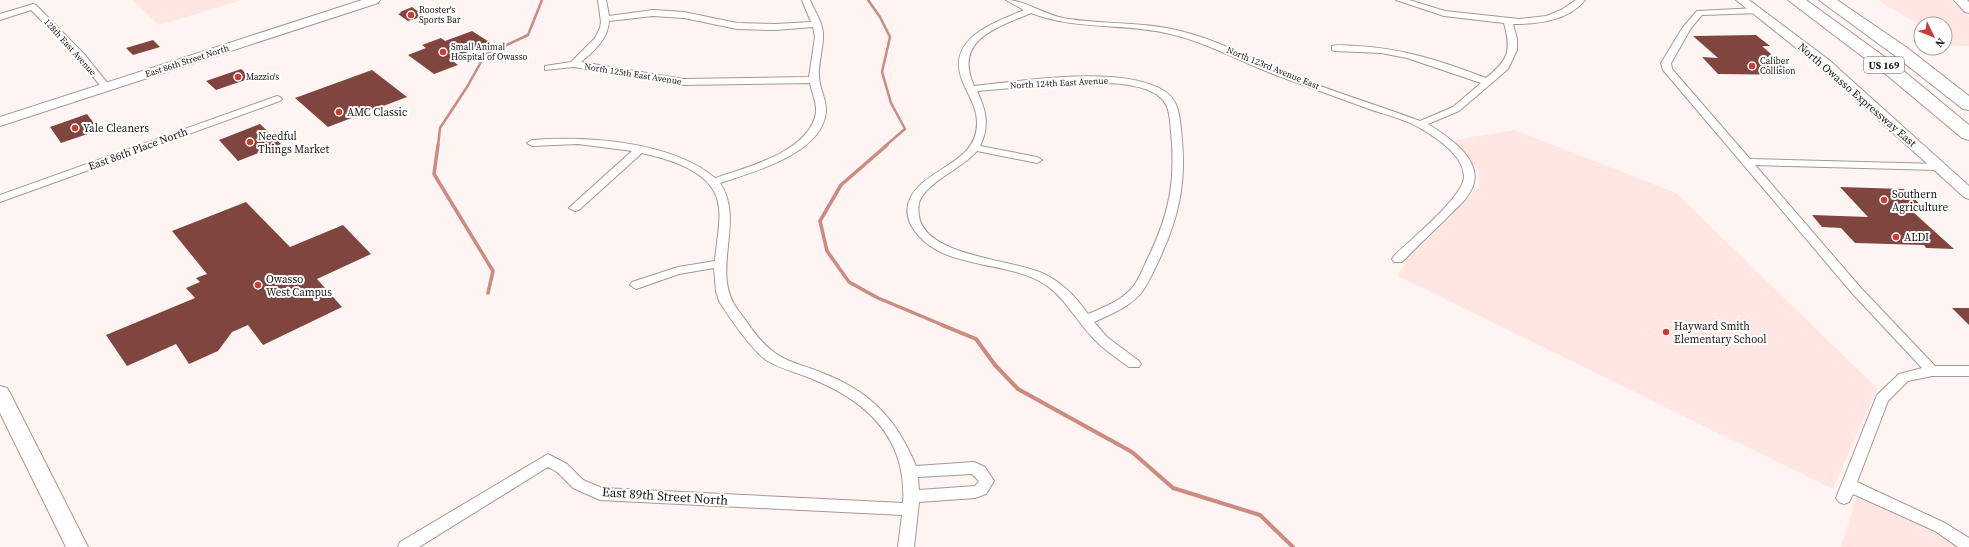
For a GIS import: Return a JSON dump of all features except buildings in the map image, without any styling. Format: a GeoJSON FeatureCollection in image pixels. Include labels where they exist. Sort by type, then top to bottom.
{"type":"FeatureCollection","features":[{"type":"Feature","properties":{"kind":"highway","name":"US 169"},"geometry":{"type":"LineString","coordinates":[[1796,0],[1888,68],[1969,134]]}},
{"type":"Feature","properties":{"kind":"highway","name":"US 169"},"geometry":{"type":"LineString","coordinates":[[1826,0],[1900,52],[1969,105]]}},
{"type":"Feature","properties":{"kind":"main road","name":"East 86th Street North"},"geometry":{"type":"LineString","coordinates":[[0,122],[374,0]]}},
{"type":"Feature","properties":{"kind":"main road","name":"North Owasso Expressway East"},"geometry":{"type":"LineString","coordinates":[[1742,0],[1824,63],[1969,194]]}},
{"type":"Feature","properties":{"kind":"main road"},"geometry":{"type":"LineString","coordinates":[[1960,0],[1969,9]]}},
{"type":"Feature","properties":{"kind":"main road"},"geometry":{"type":"LineString","coordinates":[[0,393],[77,547]]}},
{"type":"Feature","properties":{"kind":"street"},"geometry":{"type":"LineString","coordinates":[[574,64],[599,38],[605,26],[602,0]]}},
{"type":"Feature","properties":{"kind":"street"},"geometry":{"type":"LineString","coordinates":[[714,182],[786,154],[807,139],[816,128],[821,113],[814,80],[819,36],[816,24],[806,0]]}},
{"type":"Feature","properties":{"kind":"street","name":"North 123rd Avenue East"},"geometry":{"type":"LineString","coordinates":[[1010,0],[1030,11],[1069,22],[1150,28],[1184,34],[1253,60],[1274,71],[1420,124],[1439,136],[1450,145],[1461,158],[1469,174],[1469,180],[1463,194],[1398,259]]}},
{"type":"Feature","properties":{"kind":"street"},"geometry":{"type":"LineString","coordinates":[[1400,0],[1444,13],[1508,21],[1532,21],[1554,18],[1566,13],[1581,0]]}},
{"type":"Feature","properties":{"kind":"street","name":"128th East Avenue"},"geometry":{"type":"LineString","coordinates":[[0,16],[33,7],[81,56],[106,88]]}},
{"type":"Feature","properties":{"kind":"street"},"geometry":{"type":"LineString","coordinates":[[1030,11],[990,28],[970,43],[963,56],[962,64],[981,113],[982,130],[975,148],[960,163],[928,184],[917,197],[913,203],[913,216],[917,229],[937,246],[1039,276],[1065,294],[1108,344],[1134,364]]}},
{"type":"Feature","properties":{"kind":"street"},"geometry":{"type":"LineString","coordinates":[[1757,11],[1700,13],[1687,27],[1666,63],[1668,70],[1856,290],[1932,371]]}},
{"type":"Feature","properties":{"kind":"street"},"geometry":{"type":"LineString","coordinates":[[605,19],[633,14],[664,13],[689,16],[737,26],[776,27],[816,24]]}},
{"type":"Feature","properties":{"kind":"street"},"geometry":{"type":"LineString","coordinates":[[1420,124],[1456,109],[1505,67],[1512,55],[1514,41],[1508,21]]}},
{"type":"Feature","properties":{"kind":"street"},"geometry":{"type":"LineString","coordinates":[[1335,48],[1376,50],[1396,53],[1427,60],[1488,82]]}},
{"type":"Feature","properties":{"kind":"street","name":"North 125th East Avenue"},"geometry":{"type":"LineString","coordinates":[[548,68],[574,64],[683,82],[814,80]]}},
{"type":"Feature","properties":{"kind":"street","name":"North 124th East Avenue"},"geometry":{"type":"LineString","coordinates":[[971,89],[1098,80],[1129,82],[1147,86],[1161,93],[1169,100],[1172,107],[1179,152],[1179,179],[1175,207],[1166,234],[1137,290],[1120,304],[1086,320]]}},
{"type":"Feature","properties":{"kind":"street","name":"East 86th Place North"},"geometry":{"type":"LineString","coordinates":[[0,199],[277,99]]}},
{"type":"Feature","properties":{"kind":"street"},"geometry":{"type":"LineString","coordinates":[[532,143],[578,141],[638,151],[684,162],[700,170],[714,182],[723,198],[725,209],[722,291],[726,302],[769,356],[784,364],[832,381],[864,400],[876,410],[896,435],[911,472],[911,503],[906,547]]}},
{"type":"Feature","properties":{"kind":"street"},"geometry":{"type":"LineString","coordinates":[[975,148],[1037,160]]}},
{"type":"Feature","properties":{"kind":"street"},"geometry":{"type":"LineString","coordinates":[[575,208],[638,151]]}},
{"type":"Feature","properties":{"kind":"street"},"geometry":{"type":"LineString","coordinates":[[1746,162],[1938,167]]}},
{"type":"Feature","properties":{"kind":"street"},"geometry":{"type":"LineString","coordinates":[[636,285],[666,273],[685,268],[722,264]]}},
{"type":"Feature","properties":{"kind":"street"},"geometry":{"type":"LineString","coordinates":[[1969,371],[1932,371],[1904,377],[1882,399],[1847,492],[1940,527],[1969,546]]}},
{"type":"Feature","properties":{"kind":"street","name":"East 89th Street North"},"geometry":{"type":"LineString","coordinates":[[406,547],[548,460],[562,468],[578,484],[600,494],[890,509],[911,503]]}},
{"type":"Feature","properties":{"kind":"street"},"geometry":{"type":"LineString","coordinates":[[911,472],[974,468],[980,471],[987,481],[981,490],[975,492],[911,503]]}},
{"type":"Feature","properties":{"kind":"shaded area"},"geometry":{"type":"Polygon","coordinates":[[[132,0],[242,0],[159,25],[132,0]]]}},
{"type":"Feature","properties":{"kind":"shaded area"},"geometry":{"type":"Polygon","coordinates":[[[1878,0],[1951,0],[1969,17],[1969,46],[1953,45],[1953,16],[1913,16],[1913,21],[1878,0]]]}},
{"type":"Feature","properties":{"kind":"shaded area","name":"Hayward Smith Elementary School"},"geometry":{"type":"Polygon","coordinates":[[[1515,130],[1676,193],[1877,388],[1833,489],[1398,276],[1406,259],[1454,214],[1480,186],[1478,170],[1451,141],[1515,130]]]}},
{"type":"Feature","properties":{"kind":"shaded area"},"geometry":{"type":"Polygon","coordinates":[[[1857,496],[1922,525],[1958,547],[1841,547],[1857,496]]]}},
{"type":"Feature","properties":{"kind":"waterway"},"geometry":{"type":"LineString","coordinates":[[438,146],[440,128],[467,87],[485,55],[528,35],[542,0]]}},
{"type":"Feature","properties":{"kind":"waterway"},"geometry":{"type":"LineString","coordinates":[[868,0],[880,17],[890,37],[882,72],[891,103],[905,129],[885,146]]}},
{"type":"Feature","properties":{"kind":"waterway"},"geometry":{"type":"LineString","coordinates":[[438,145],[434,174],[493,271],[488,293]]}},
{"type":"Feature","properties":{"kind":"waterway"},"geometry":{"type":"LineString","coordinates":[[887,145],[841,185],[820,221],[827,251],[849,282],[878,298],[945,326]]}},
{"type":"Feature","properties":{"kind":"waterway"},"geometry":{"type":"LineString","coordinates":[[942,325],[976,339],[995,365],[1018,389],[1132,452],[1173,488],[1260,515],[1293,547]]}},
{"type":"Feature","properties":{"kind":"place","name":"Rooster's Sports Bar"},"geometry":{"type":"Point","coordinates":[411,15]}},
{"type":"Feature","properties":{"kind":"place","name":"Small Animal Hospital of Owasso"},"geometry":{"type":"Point","coordinates":[443,52]}},
{"type":"Feature","properties":{"kind":"place","name":"Caliber Collision"},"geometry":{"type":"Point","coordinates":[1752,66]}},
{"type":"Feature","properties":{"kind":"place","name":"Mazzio's"},"geometry":{"type":"Point","coordinates":[238,77]}},
{"type":"Feature","properties":{"kind":"place","name":"AMC Classic"},"geometry":{"type":"Point","coordinates":[339,112]}},
{"type":"Feature","properties":{"kind":"place","name":"Yale Cleaners"},"geometry":{"type":"Point","coordinates":[75,128]}},
{"type":"Feature","properties":{"kind":"place","name":"Needful Things Market"},"geometry":{"type":"Point","coordinates":[250,142]}},
{"type":"Feature","properties":{"kind":"place","name":"Southern Agriculture"},"geometry":{"type":"Point","coordinates":[1884,200]}},
{"type":"Feature","properties":{"kind":"place","name":"ALDI"},"geometry":{"type":"Point","coordinates":[1896,237]}},
{"type":"Feature","properties":{"kind":"place","name":"Owasso West Campus"},"geometry":{"type":"Point","coordinates":[258,285]}},
{"type":"Feature","properties":{"kind":"place","name":"Hayward Smith Elementary School"},"geometry":{"type":"Point","coordinates":[1666,332]}}]}
